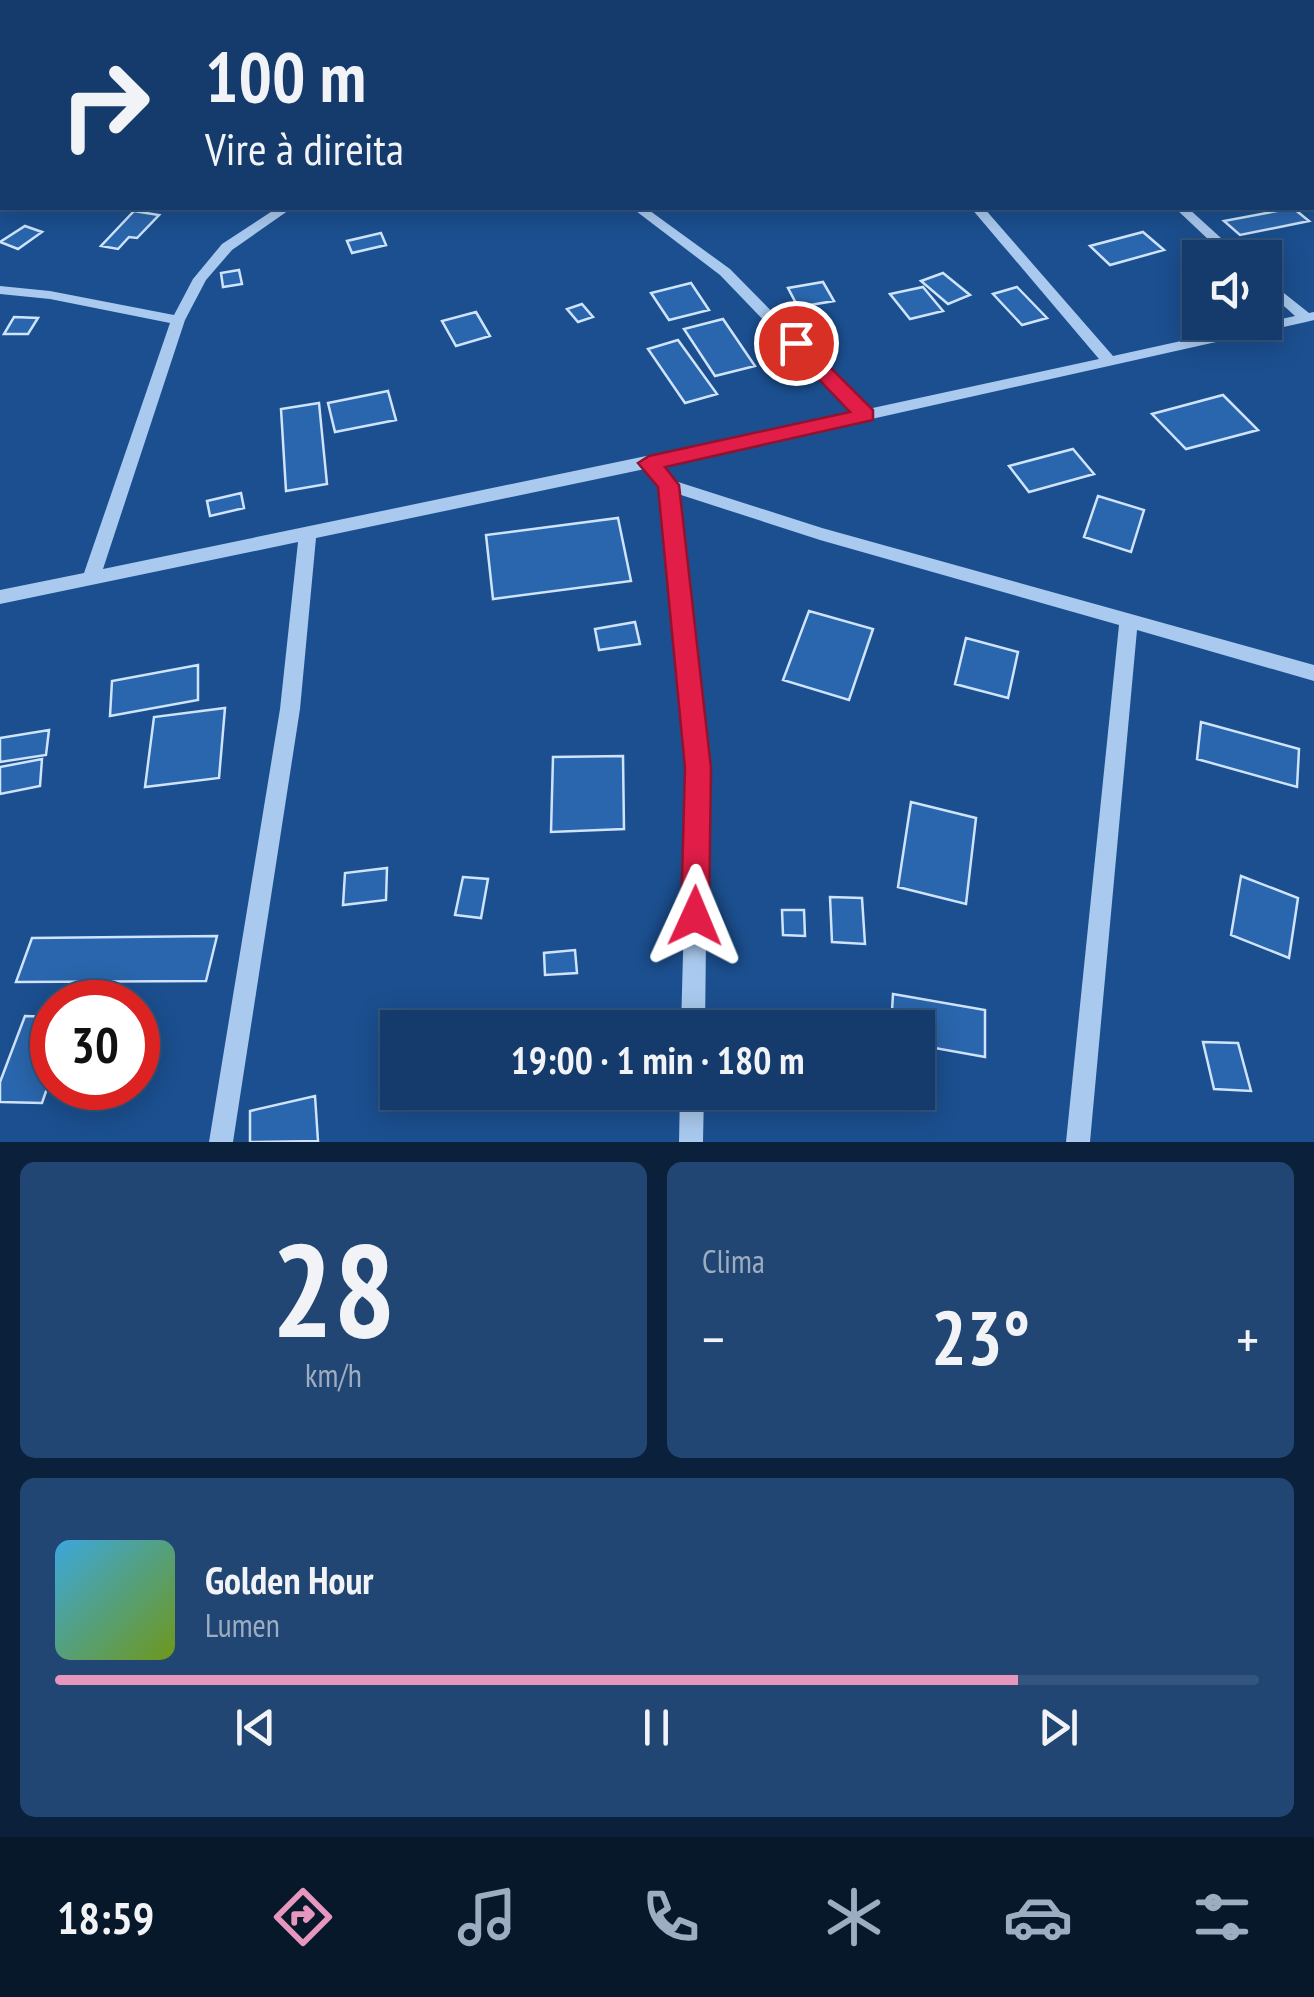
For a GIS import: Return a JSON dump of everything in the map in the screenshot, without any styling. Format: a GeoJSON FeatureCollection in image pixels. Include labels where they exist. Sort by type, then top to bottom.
{"type":"FeatureCollection","features":[{"type":"Feature","properties":{"kind":"street"},"geometry":{"type":"LineString","coordinates":[[91,578],[178,320],[200,279],[227,247],[282,210]]}},
{"type":"Feature","properties":{"kind":"street"},"geometry":{"type":"LineString","coordinates":[[641,210],[726,272],[866,415]]}},
{"type":"Feature","properties":{"kind":"street"},"geometry":{"type":"LineString","coordinates":[[980,210],[1108,362]]}},
{"type":"Feature","properties":{"kind":"street"},"geometry":{"type":"LineString","coordinates":[[1183,210],[1217,240]]}},
{"type":"Feature","properties":{"kind":"street"},"geometry":{"type":"LineString","coordinates":[[0,290],[50,295],[178,320]]}},
{"type":"Feature","properties":{"kind":"street"},"geometry":{"type":"LineString","coordinates":[[1282,295],[1310,317]]}},
{"type":"Feature","properties":{"kind":"street"},"geometry":{"type":"LineString","coordinates":[[0,597],[649,463],[1310,317]]}},
{"type":"Feature","properties":{"kind":"street"},"geometry":{"type":"LineString","coordinates":[[649,463],[668,485],[820,534],[1314,673]]}},
{"type":"Feature","properties":{"kind":"street"},"geometry":{"type":"LineString","coordinates":[[668,485],[698,768],[693,1010]]}},
{"type":"Feature","properties":{"kind":"street"},"geometry":{"type":"LineString","coordinates":[[221,1142],[290,709],[308,532]]}},
{"type":"Feature","properties":{"kind":"street"},"geometry":{"type":"LineString","coordinates":[[1078,1142],[1129,619]]}},
{"type":"Feature","properties":{"kind":"street"},"geometry":{"type":"LineString","coordinates":[[691,1142],[692,1110]]}},
{"type":"Feature","properties":{"kind":"building"},"geometry":{"type":"Polygon","coordinates":[[[1295,210],[1309,221],[1240,235],[1224,221],[1295,210]]]}},
{"type":"Feature","properties":{"kind":"building"},"geometry":{"type":"Polygon","coordinates":[[[134,211],[159,215],[137,238],[129,237],[118,249],[101,246],[134,211]]]}},
{"type":"Feature","properties":{"kind":"building"},"geometry":{"type":"Polygon","coordinates":[[[25,226],[42,232],[18,249],[0,242],[25,226]]]}},
{"type":"Feature","properties":{"kind":"building"},"geometry":{"type":"Polygon","coordinates":[[[1143,232],[1164,250],[1110,265],[1090,246],[1143,232]]]}},
{"type":"Feature","properties":{"kind":"building"},"geometry":{"type":"Polygon","coordinates":[[[381,233],[386,245],[352,253],[347,241],[381,233]]]}},
{"type":"Feature","properties":{"kind":"building"},"geometry":{"type":"Polygon","coordinates":[[[239,270],[242,284],[223,287],[221,273],[239,270]]]}},
{"type":"Feature","properties":{"kind":"building"},"geometry":{"type":"Polygon","coordinates":[[[943,273],[970,295],[948,304],[921,281],[943,273]]]}},
{"type":"Feature","properties":{"kind":"building"},"geometry":{"type":"Polygon","coordinates":[[[823,282],[834,301],[798,307],[788,288],[823,282]]]}},
{"type":"Feature","properties":{"kind":"building"},"geometry":{"type":"Polygon","coordinates":[[[691,283],[709,310],[669,320],[651,293],[691,283]]]}},
{"type":"Feature","properties":{"kind":"building"},"geometry":{"type":"Polygon","coordinates":[[[923,287],[943,311],[910,319],[890,294],[923,287]]]}},
{"type":"Feature","properties":{"kind":"building"},"geometry":{"type":"Polygon","coordinates":[[[1017,287],[1047,318],[1022,325],[993,294],[1017,287]]]}},
{"type":"Feature","properties":{"kind":"building"},"geometry":{"type":"Polygon","coordinates":[[[582,304],[593,317],[578,322],[567,309],[582,304]]]}},
{"type":"Feature","properties":{"kind":"building"},"geometry":{"type":"Polygon","coordinates":[[[476,312],[490,336],[456,346],[442,321],[476,312]]]}},
{"type":"Feature","properties":{"kind":"building"},"geometry":{"type":"Polygon","coordinates":[[[14,317],[38,318],[28,334],[4,334],[14,317]]]}},
{"type":"Feature","properties":{"kind":"building"},"geometry":{"type":"Polygon","coordinates":[[[723,319],[755,366],[715,376],[684,329],[723,319]]]}},
{"type":"Feature","properties":{"kind":"building"},"geometry":{"type":"Polygon","coordinates":[[[678,340],[717,394],[685,403],[648,349],[678,340]]]}},
{"type":"Feature","properties":{"kind":"building"},"geometry":{"type":"Polygon","coordinates":[[[388,391],[396,420],[335,432],[328,403],[388,391]]]}},
{"type":"Feature","properties":{"kind":"building"},"geometry":{"type":"Polygon","coordinates":[[[1223,395],[1258,430],[1186,449],[1152,414],[1223,395]]]}},
{"type":"Feature","properties":{"kind":"building"},"geometry":{"type":"Polygon","coordinates":[[[319,403],[327,484],[286,491],[281,409],[319,403]]]}},
{"type":"Feature","properties":{"kind":"building"},"geometry":{"type":"Polygon","coordinates":[[[1073,449],[1094,474],[1029,492],[1009,466],[1073,449]]]}},
{"type":"Feature","properties":{"kind":"building"},"geometry":{"type":"Polygon","coordinates":[[[241,493],[244,508],[210,516],[207,501],[241,493]]]}},
{"type":"Feature","properties":{"kind":"building"},"geometry":{"type":"Polygon","coordinates":[[[1098,496],[1144,510],[1131,552],[1084,537],[1098,496]]]}},
{"type":"Feature","properties":{"kind":"building"},"geometry":{"type":"Polygon","coordinates":[[[618,518],[631,581],[493,599],[486,535],[618,518]]]}},
{"type":"Feature","properties":{"kind":"building"},"geometry":{"type":"Polygon","coordinates":[[[809,611],[873,629],[849,700],[783,680],[809,611]]]}},
{"type":"Feature","properties":{"kind":"building"},"geometry":{"type":"Polygon","coordinates":[[[635,622],[640,644],[599,650],[595,629],[635,622]]]}},
{"type":"Feature","properties":{"kind":"building"},"geometry":{"type":"Polygon","coordinates":[[[966,638],[1018,652],[1008,698],[955,684],[966,638]]]}},
{"type":"Feature","properties":{"kind":"building"},"geometry":{"type":"Polygon","coordinates":[[[198,665],[198,700],[110,716],[112,681],[198,665]]]}},
{"type":"Feature","properties":{"kind":"building"},"geometry":{"type":"Polygon","coordinates":[[[225,708],[219,778],[145,787],[154,717],[225,708]]]}},
{"type":"Feature","properties":{"kind":"building"},"geometry":{"type":"Polygon","coordinates":[[[1201,722],[1299,749],[1297,787],[1197,759],[1201,722]]]}},
{"type":"Feature","properties":{"kind":"building"},"geometry":{"type":"Polygon","coordinates":[[[49,730],[46,755],[0,762],[0,738],[49,730]]]}},
{"type":"Feature","properties":{"kind":"building"},"geometry":{"type":"Polygon","coordinates":[[[623,756],[624,829],[551,832],[553,757],[623,756]]]}},
{"type":"Feature","properties":{"kind":"building"},"geometry":{"type":"Polygon","coordinates":[[[42,759],[40,786],[0,794],[0,767],[42,759]]]}},
{"type":"Feature","properties":{"kind":"building"},"geometry":{"type":"Polygon","coordinates":[[[911,802],[976,818],[966,904],[898,887],[911,802]]]}},
{"type":"Feature","properties":{"kind":"building"},"geometry":{"type":"Polygon","coordinates":[[[387,868],[386,900],[343,905],[345,873],[387,868]]]}},
{"type":"Feature","properties":{"kind":"building"},"geometry":{"type":"Polygon","coordinates":[[[1241,876],[1298,898],[1289,958],[1231,935],[1241,876]]]}},
{"type":"Feature","properties":{"kind":"building"},"geometry":{"type":"Polygon","coordinates":[[[463,877],[488,879],[481,918],[455,915],[463,877]]]}},
{"type":"Feature","properties":{"kind":"building"},"geometry":{"type":"Polygon","coordinates":[[[830,897],[862,898],[865,944],[832,942],[830,897]]]}},
{"type":"Feature","properties":{"kind":"building"},"geometry":{"type":"Polygon","coordinates":[[[782,910],[804,910],[805,936],[783,935],[782,910]]]}},
{"type":"Feature","properties":{"kind":"building"},"geometry":{"type":"Polygon","coordinates":[[[217,936],[206,981],[16,982],[32,938],[217,936]]]}},
{"type":"Feature","properties":{"kind":"building"},"geometry":{"type":"Polygon","coordinates":[[[575,950],[577,973],[545,975],[544,953],[575,950]]]}},
{"type":"Feature","properties":{"kind":"building"},"geometry":{"type":"Polygon","coordinates":[[[893,994],[985,1010],[985,1057],[935,1048],[935,1010],[892,1010],[893,994]]]}},
{"type":"Feature","properties":{"kind":"building"},"geometry":{"type":"Polygon","coordinates":[[[25,1016],[30,1016],[30,1103],[0,1102],[0,1082],[25,1016]]]}},
{"type":"Feature","properties":{"kind":"building"},"geometry":{"type":"Polygon","coordinates":[[[1203,1042],[1238,1043],[1251,1091],[1214,1089],[1203,1042]]]}},
{"type":"Feature","properties":{"kind":"building"},"geometry":{"type":"Polygon","coordinates":[[[315,1096],[318,1141],[250,1142],[250,1111],[315,1096]]]}},
{"type":"Feature","properties":{"kind":"route"},"geometry":{"type":"LineString","coordinates":[[695,916],[698,768],[668,485],[649,463],[866,415],[796,343]]}}]}
